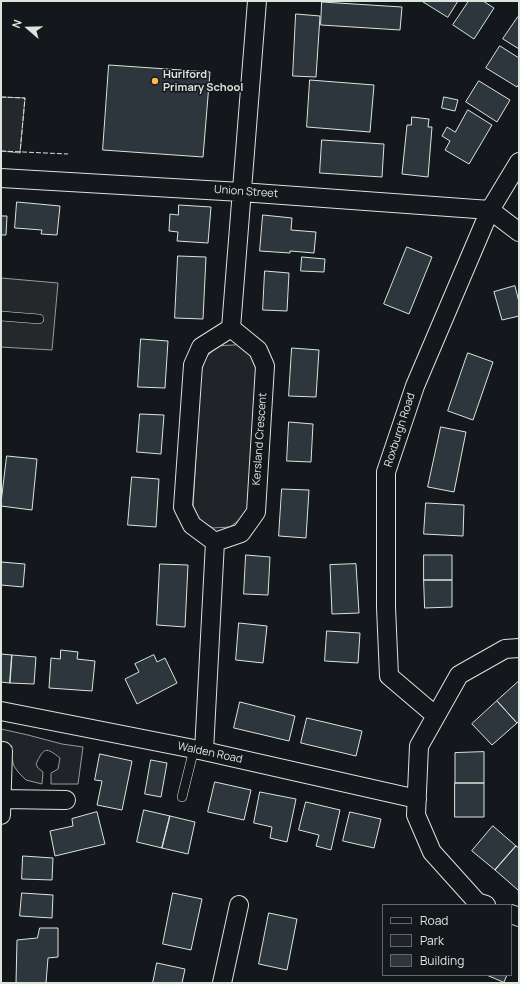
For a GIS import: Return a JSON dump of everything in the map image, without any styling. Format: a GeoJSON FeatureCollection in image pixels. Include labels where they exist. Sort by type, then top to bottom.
{"type":"FeatureCollection","features":[{"type":"Feature","properties":{"kind":"street"},"geometry":{"type":"LineString","coordinates":[[199,750],[215,542],[192,525],[183,507],[192,373],[193,366],[201,347],[231,328],[257,1]]}},
{"type":"Feature","properties":{"kind":"street","name":"Roxburgh Road"},"geometry":{"type":"LineString","coordinates":[[436,716],[389,676],[386,607],[386,472],[415,386],[490,210],[519,162]]}},
{"type":"Feature","properties":{"kind":"street","name":"Union Street"},"geometry":{"type":"LineString","coordinates":[[1,178],[241,192],[490,210]]}},
{"type":"Feature","properties":{"kind":"street"},"geometry":{"type":"LineString","coordinates":[[490,210],[519,232]]}},
{"type":"Feature","properties":{"kind":"street","name":"Kersland Crescent"},"geometry":{"type":"LineString","coordinates":[[215,542],[241,533],[256,512],[265,366],[258,350],[231,328]]}},
{"type":"Feature","properties":{"kind":"street"},"geometry":{"type":"LineString","coordinates":[[483,904],[477,902],[432,852],[416,815],[419,746],[459,675],[505,649],[519,648]]}},
{"type":"Feature","properties":{"kind":"street","name":"Walden Road"},"geometry":{"type":"LineString","coordinates":[[1,711],[199,750],[417,799]]}},
{"type":"Feature","properties":{"kind":"street"},"geometry":{"type":"LineString","coordinates":[[3,751],[1,807],[66,800]]}},
{"type":"Feature","properties":{"kind":"street"},"geometry":{"type":"LineString","coordinates":[[222,983],[239,905]]}},
{"type":"Feature","properties":{"kind":"lane"},"geometry":{"type":"LineString","coordinates":[[1,316],[39,319]]}},
{"type":"Feature","properties":{"kind":"lane"},"geometry":{"type":"LineString","coordinates":[[182,797],[199,750]]}},
{"type":"Feature","properties":{"kind":"green space"},"geometry":{"type":"Polygon","coordinates":[[[237,345],[251,352],[259,368],[250,504],[243,517],[230,527],[213,528],[199,520],[193,506],[201,372],[206,357],[218,346],[237,345]]]}},
{"type":"Feature","properties":{"kind":"green space"},"geometry":{"type":"Polygon","coordinates":[[[1,729],[62,744],[83,747],[78,784],[51,784],[51,773],[58,769],[60,758],[46,750],[41,754],[36,764],[43,772],[42,784],[26,780],[14,766],[11,756],[12,746],[1,745],[1,729]]]}},
{"type":"Feature","properties":{"kind":"shaded area"},"geometry":{"type":"Polygon","coordinates":[[[1,97],[25,98],[20,153],[1,151],[1,97]]]}},
{"type":"Feature","properties":{"kind":"shaded area"},"geometry":{"type":"Polygon","coordinates":[[[1,278],[58,283],[52,350],[1,347],[1,278]]]}},
{"type":"Feature","properties":{"kind":"building"},"geometry":{"type":"Polygon","coordinates":[[[422,1],[458,1],[448,17],[422,1]]]}},
{"type":"Feature","properties":{"kind":"building"},"geometry":{"type":"Polygon","coordinates":[[[469,1],[483,1],[494,8],[474,39],[453,25],[469,1]]]}},
{"type":"Feature","properties":{"kind":"building"},"geometry":{"type":"Polygon","coordinates":[[[322,2],[402,7],[400,30],[321,25],[322,2]]]}},
{"type":"Feature","properties":{"kind":"building"},"geometry":{"type":"Polygon","coordinates":[[[296,14],[320,16],[316,77],[293,76],[296,14]]]}},
{"type":"Feature","properties":{"kind":"building"},"geometry":{"type":"Polygon","coordinates":[[[518,17],[519,18],[519,49],[503,39],[518,17]]]}},
{"type":"Feature","properties":{"kind":"building"},"geometry":{"type":"Polygon","coordinates":[[[500,46],[519,58],[519,84],[517,87],[486,68],[500,46]]]}},
{"type":"Feature","properties":{"kind":"building"},"geometry":{"type":"Polygon","coordinates":[[[109,65],[210,72],[203,157],[103,150],[109,65]]]}},
{"type":"Feature","properties":{"kind":"building"},"geometry":{"type":"Polygon","coordinates":[[[310,80],[374,85],[370,132],[307,127],[310,80]]]}},
{"type":"Feature","properties":{"kind":"building"},"geometry":{"type":"Polygon","coordinates":[[[479,81],[510,100],[497,122],[466,102],[479,81]]]}},
{"type":"Feature","properties":{"kind":"building"},"geometry":{"type":"Polygon","coordinates":[[[444,97],[458,100],[455,111],[442,108],[444,97]]]}},
{"type":"Feature","properties":{"kind":"building"},"geometry":{"type":"Polygon","coordinates":[[[468,110],[492,125],[469,164],[445,150],[450,141],[442,136],[447,127],[455,132],[468,110]]]}},
{"type":"Feature","properties":{"kind":"building"},"geometry":{"type":"Polygon","coordinates":[[[412,117],[429,119],[428,127],[432,127],[428,177],[402,174],[407,125],[411,125],[412,117]]]}},
{"type":"Feature","properties":{"kind":"building"},"geometry":{"type":"Polygon","coordinates":[[[322,140],[384,144],[382,177],[320,173],[322,140]]]}},
{"type":"Feature","properties":{"kind":"building"},"geometry":{"type":"Polygon","coordinates":[[[17,202],[60,206],[57,235],[41,234],[42,230],[15,228],[17,202]]]}},
{"type":"Feature","properties":{"kind":"building"},"geometry":{"type":"Polygon","coordinates":[[[179,205],[211,207],[208,243],[177,241],[178,232],[169,231],[170,214],[178,215],[179,205]]]}},
{"type":"Feature","properties":{"kind":"building"},"geometry":{"type":"Polygon","coordinates":[[[263,215],[292,218],[291,230],[316,232],[314,253],[260,251],[263,215]]]}},
{"type":"Feature","properties":{"kind":"building"},"geometry":{"type":"Polygon","coordinates":[[[1,216],[7,216],[6,235],[1,235],[1,216]]]}},
{"type":"Feature","properties":{"kind":"building"},"geometry":{"type":"Polygon","coordinates":[[[407,247],[432,257],[409,314],[384,304],[407,247]]]}},
{"type":"Feature","properties":{"kind":"building"},"geometry":{"type":"Polygon","coordinates":[[[178,256],[206,257],[203,319],[175,318],[178,256]]]}},
{"type":"Feature","properties":{"kind":"building"},"geometry":{"type":"Polygon","coordinates":[[[302,257],[325,259],[324,272],[301,271],[302,257]]]}},
{"type":"Feature","properties":{"kind":"building"},"geometry":{"type":"Polygon","coordinates":[[[265,271],[289,273],[287,311],[263,310],[265,271]]]}},
{"type":"Feature","properties":{"kind":"building"},"geometry":{"type":"Polygon","coordinates":[[[515,286],[519,302],[519,316],[502,320],[494,292],[515,286]]]}},
{"type":"Feature","properties":{"kind":"building"},"geometry":{"type":"Polygon","coordinates":[[[141,339],[168,341],[165,388],[138,387],[141,339]]]}},
{"type":"Feature","properties":{"kind":"building"},"geometry":{"type":"Polygon","coordinates":[[[292,348],[319,350],[316,397],[289,396],[292,348]]]}},
{"type":"Feature","properties":{"kind":"building"},"geometry":{"type":"Polygon","coordinates":[[[468,353],[493,362],[473,420],[448,411],[468,353]]]}},
{"type":"Feature","properties":{"kind":"building"},"geometry":{"type":"Polygon","coordinates":[[[140,414],[164,415],[161,454],[137,452],[140,414]]]}},
{"type":"Feature","properties":{"kind":"building"},"geometry":{"type":"Polygon","coordinates":[[[289,422],[313,424],[311,462],[287,461],[289,422]]]}},
{"type":"Feature","properties":{"kind":"building"},"geometry":{"type":"Polygon","coordinates":[[[441,427],[466,432],[454,492],[428,487],[441,427]]]}},
{"type":"Feature","properties":{"kind":"building"},"geometry":{"type":"Polygon","coordinates":[[[7,456],[37,459],[32,510],[1,506],[7,456]]]}},
{"type":"Feature","properties":{"kind":"building"},"geometry":{"type":"Polygon","coordinates":[[[132,477],[159,479],[156,527],[128,525],[132,477]]]}},
{"type":"Feature","properties":{"kind":"building"},"geometry":{"type":"Polygon","coordinates":[[[282,489],[309,490],[306,538],[279,536],[282,489]]]}},
{"type":"Feature","properties":{"kind":"building"},"geometry":{"type":"Polygon","coordinates":[[[426,503],[464,505],[463,536],[424,534],[426,503]]]}},
{"type":"Feature","properties":{"kind":"building"},"geometry":{"type":"Polygon","coordinates":[[[246,555],[270,557],[268,595],[244,594],[246,555]]]}},
{"type":"Feature","properties":{"kind":"building"},"geometry":{"type":"Polygon","coordinates":[[[424,555],[452,555],[452,580],[424,580],[424,555]]]}},
{"type":"Feature","properties":{"kind":"building"},"geometry":{"type":"Polygon","coordinates":[[[1,562],[25,564],[23,587],[1,585],[1,562]]]}},
{"type":"Feature","properties":{"kind":"building"},"geometry":{"type":"Polygon","coordinates":[[[160,564],[188,565],[185,627],[157,625],[160,564]]]}},
{"type":"Feature","properties":{"kind":"building"},"geometry":{"type":"Polygon","coordinates":[[[356,564],[359,613],[332,614],[330,565],[356,564]]]}},
{"type":"Feature","properties":{"kind":"building"},"geometry":{"type":"Polygon","coordinates":[[[424,580],[452,580],[452,607],[425,608],[424,580]]]}},
{"type":"Feature","properties":{"kind":"building"},"geometry":{"type":"Polygon","coordinates":[[[239,623],[267,626],[263,663],[236,660],[239,623]]]}},
{"type":"Feature","properties":{"kind":"building"},"geometry":{"type":"Polygon","coordinates":[[[327,631],[360,633],[358,663],[325,661],[327,631]]]}},
{"type":"Feature","properties":{"kind":"building"},"geometry":{"type":"Polygon","coordinates":[[[61,650],[78,652],[77,659],[95,661],[92,691],[49,688],[51,658],[60,659],[61,650]]]}},
{"type":"Feature","properties":{"kind":"building"},"geometry":{"type":"Polygon","coordinates":[[[1,654],[12,655],[10,683],[1,682],[1,654]]]}},
{"type":"Feature","properties":{"kind":"building"},"geometry":{"type":"Polygon","coordinates":[[[12,655],[36,657],[34,684],[10,683],[12,655]]]}},
{"type":"Feature","properties":{"kind":"building"},"geometry":{"type":"Polygon","coordinates":[[[154,655],[157,662],[165,658],[177,683],[137,704],[125,679],[139,672],[135,664],[154,655]]]}},
{"type":"Feature","properties":{"kind":"building"},"geometry":{"type":"Polygon","coordinates":[[[519,681],[519,721],[517,723],[497,701],[519,681]]]}},
{"type":"Feature","properties":{"kind":"building"},"geometry":{"type":"Polygon","coordinates":[[[497,701],[517,723],[492,745],[472,724],[497,701]]]}},
{"type":"Feature","properties":{"kind":"building"},"geometry":{"type":"Polygon","coordinates":[[[240,702],[295,716],[289,741],[234,728],[240,702]]]}},
{"type":"Feature","properties":{"kind":"building"},"geometry":{"type":"Polygon","coordinates":[[[307,718],[362,731],[356,756],[301,743],[307,718]]]}},
{"type":"Feature","properties":{"kind":"building"},"geometry":{"type":"Polygon","coordinates":[[[484,752],[484,783],[455,783],[455,753],[484,752]]]}},
{"type":"Feature","properties":{"kind":"building"},"geometry":{"type":"Polygon","coordinates":[[[100,754],[132,761],[122,810],[97,805],[102,781],[95,780],[100,754]]]}},
{"type":"Feature","properties":{"kind":"building"},"geometry":{"type":"Polygon","coordinates":[[[151,760],[167,763],[161,797],[145,794],[151,760]]]}},
{"type":"Feature","properties":{"kind":"building"},"geometry":{"type":"Polygon","coordinates":[[[215,782],[251,790],[244,820],[208,812],[215,782]]]}},
{"type":"Feature","properties":{"kind":"building"},"geometry":{"type":"Polygon","coordinates":[[[455,783],[484,783],[484,817],[455,817],[455,783]]]}},
{"type":"Feature","properties":{"kind":"building"},"geometry":{"type":"Polygon","coordinates":[[[260,792],[296,799],[287,842],[270,838],[272,827],[254,823],[260,792]]]}},
{"type":"Feature","properties":{"kind":"building"},"geometry":{"type":"Polygon","coordinates":[[[306,802],[340,810],[331,850],[316,846],[319,835],[299,830],[306,802]]]}},
{"type":"Feature","properties":{"kind":"building"},"geometry":{"type":"Polygon","coordinates":[[[144,810],[170,816],[162,848],[137,842],[144,810]]]}},
{"type":"Feature","properties":{"kind":"building"},"geometry":{"type":"Polygon","coordinates":[[[97,812],[105,844],[55,856],[50,831],[73,826],[72,819],[97,812]]]}},
{"type":"Feature","properties":{"kind":"building"},"geometry":{"type":"Polygon","coordinates":[[[350,812],[381,819],[374,848],[343,841],[350,812]]]}},
{"type":"Feature","properties":{"kind":"building"},"geometry":{"type":"Polygon","coordinates":[[[170,816],[195,822],[188,854],[162,848],[170,816]]]}},
{"type":"Feature","properties":{"kind":"building"},"geometry":{"type":"Polygon","coordinates":[[[493,826],[516,846],[495,870],[472,851],[493,826]]]}},
{"type":"Feature","properties":{"kind":"building"},"geometry":{"type":"Polygon","coordinates":[[[516,846],[519,848],[518,890],[495,870],[516,846]]]}},
{"type":"Feature","properties":{"kind":"building"},"geometry":{"type":"Polygon","coordinates":[[[23,856],[53,858],[52,880],[22,879],[23,856]]]}},
{"type":"Feature","properties":{"kind":"building"},"geometry":{"type":"Polygon","coordinates":[[[22,893],[53,895],[52,918],[20,916],[22,893]]]}},
{"type":"Feature","properties":{"kind":"building"},"geometry":{"type":"Polygon","coordinates":[[[173,893],[202,899],[191,950],[163,944],[173,893]]]}},
{"type":"Feature","properties":{"kind":"building"},"geometry":{"type":"Polygon","coordinates":[[[269,913],[297,919],[287,970],[259,964],[269,913]]]}},
{"type":"Feature","properties":{"kind":"building"},"geometry":{"type":"Polygon","coordinates":[[[40,928],[58,928],[58,957],[48,958],[46,983],[16,983],[17,940],[37,938],[40,928]]]}},
{"type":"Feature","properties":{"kind":"building"},"geometry":{"type":"Polygon","coordinates":[[[157,963],[185,969],[182,983],[153,983],[157,963]]]}},
{"type":"Feature","properties":{"kind":"building"},"geometry":{"type":"Polygon","coordinates":[[[489,976],[507,976],[504,982],[489,976]]]}},
{"type":"Feature","properties":{"kind":"fence"},"geometry":{"type":"LineString","coordinates":[[1,97],[25,98],[20,153]]}},
{"type":"Feature","properties":{"kind":"fence"},"geometry":{"type":"LineString","coordinates":[[1,151],[68,154]]}},
{"type":"Feature","properties":{"kind":"place","name":"Hurlford Primary School"},"geometry":{"type":"Point","coordinates":[155,81]}}]}
